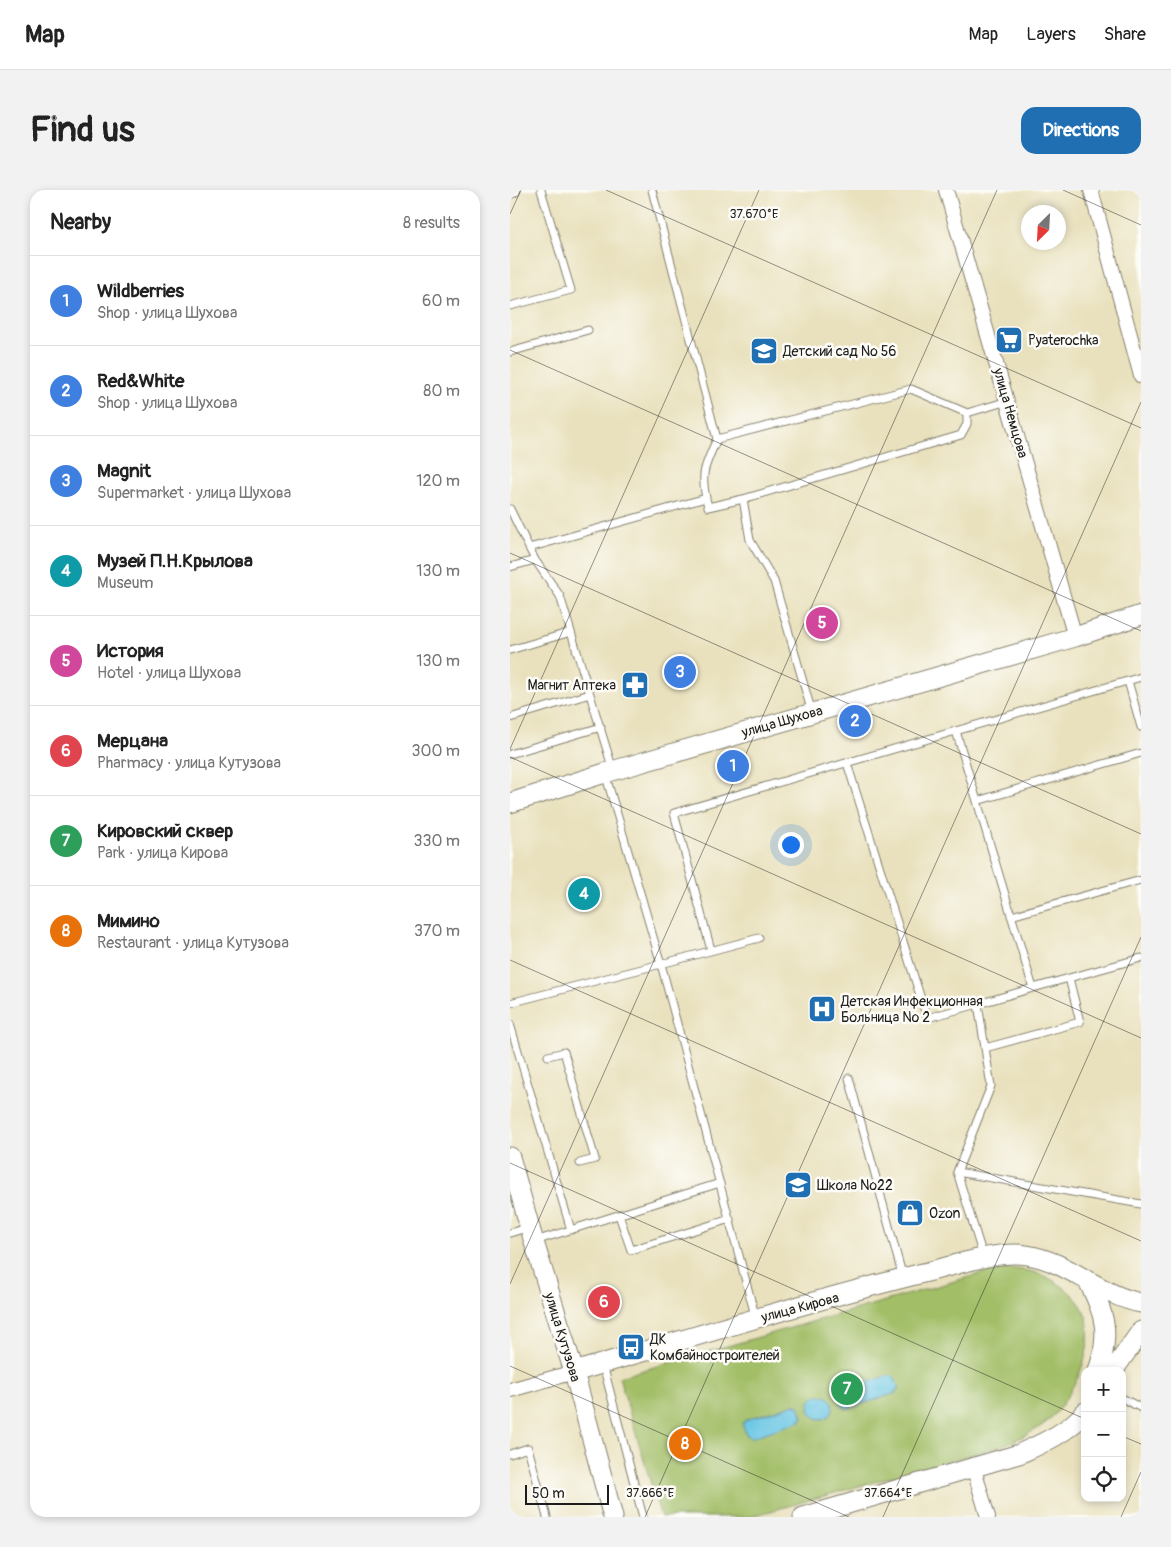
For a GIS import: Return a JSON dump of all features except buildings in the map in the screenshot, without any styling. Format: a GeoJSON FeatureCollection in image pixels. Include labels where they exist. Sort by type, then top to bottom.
{"type":"FeatureCollection","features":[{"type":"Feature","properties":{"kind":"main road","name":"улица Шухова"},"geometry":{"type":"LineString","coordinates":[[510,803],[1141,616]]}},
{"type":"Feature","properties":{"kind":"main road","name":"улица Кутузова"},"geometry":{"type":"LineString","coordinates":[[510,1157],[574,1372],[613,1517]]}},
{"type":"Feature","properties":{"kind":"main road","name":"улица Кирова"},"geometry":{"type":"LineString","coordinates":[[574,1372],[903,1278],[1008,1254],[1027,1255],[1048,1261],[1068,1270],[1089,1283],[1129,1301],[1141,1303]]}},
{"type":"Feature","properties":{"kind":"main road"},"geometry":{"type":"LineString","coordinates":[[1089,1283],[1098,1301],[1104,1322],[1106,1342],[1099,1367]]}},
{"type":"Feature","properties":{"kind":"main road"},"geometry":{"type":"LineString","coordinates":[[1116,1367],[1141,1331]]}},
{"type":"Feature","properties":{"kind":"main road"},"geometry":{"type":"LineString","coordinates":[[803,1517],[1019,1454],[1044,1442],[1081,1414]]}},
{"type":"Feature","properties":{"kind":"street","name":"улица Немцова"},"geometry":{"type":"LineString","coordinates":[[946,190],[1075,637]]}},
{"type":"Feature","properties":{"kind":"street"},"geometry":{"type":"LineString","coordinates":[[1091,190],[1137,336],[1141,376]]}},
{"type":"Feature","properties":{"kind":"street","name":"улица Кирова"},"geometry":{"type":"LineString","coordinates":[[510,1390],[574,1372]]}},
{"type":"Feature","properties":{"kind":"street"},"geometry":{"type":"LineString","coordinates":[[973,1466],[988,1517]]}},
{"type":"Feature","properties":{"kind":"lane"},"geometry":{"type":"LineString","coordinates":[[510,306],[571,290],[541,190]]}},
{"type":"Feature","properties":{"kind":"lane"},"geometry":{"type":"LineString","coordinates":[[652,190],[717,439],[703,470],[708,507],[961,435],[967,424],[967,413]]}},
{"type":"Feature","properties":{"kind":"lane"},"geometry":{"type":"LineString","coordinates":[[510,352],[588,330]]}},
{"type":"Feature","properties":{"kind":"lane"},"geometry":{"type":"LineString","coordinates":[[717,439],[911,389],[967,413],[1008,402]]}},
{"type":"Feature","properties":{"kind":"lane"},"geometry":{"type":"LineString","coordinates":[[529,548],[706,498]]}},
{"type":"Feature","properties":{"kind":"lane"},"geometry":{"type":"LineString","coordinates":[[743,498],[750,540],[774,581],[812,713]]}},
{"type":"Feature","properties":{"kind":"lane"},"geometry":{"type":"LineString","coordinates":[[510,509],[535,560],[560,596],[590,694],[756,1319]]}},
{"type":"Feature","properties":{"kind":"lane"},"geometry":{"type":"LineString","coordinates":[[510,567],[535,560]]}},
{"type":"Feature","properties":{"kind":"lane"},"geometry":{"type":"LineString","coordinates":[[510,650],[571,632]]}},
{"type":"Feature","properties":{"kind":"lane"},"geometry":{"type":"LineString","coordinates":[[711,950],[674,813],[1141,677]]}},
{"type":"Feature","properties":{"kind":"lane"},"geometry":{"type":"LineString","coordinates":[[1128,681],[1141,727]]}},
{"type":"Feature","properties":{"kind":"lane"},"geometry":{"type":"LineString","coordinates":[[510,718],[590,694]]}},
{"type":"Feature","properties":{"kind":"lane"},"geometry":{"type":"LineString","coordinates":[[510,754],[600,728]]}},
{"type":"Feature","properties":{"kind":"lane"},"geometry":{"type":"LineString","coordinates":[[956,731],[1033,988]]}},
{"type":"Feature","properties":{"kind":"lane"},"geometry":{"type":"LineString","coordinates":[[977,801],[1141,753]]}},
{"type":"Feature","properties":{"kind":"lane"},"geometry":{"type":"LineString","coordinates":[[847,762],[927,1018],[1141,958]]}},
{"type":"Feature","properties":{"kind":"lane"},"geometry":{"type":"LineString","coordinates":[[1011,916],[1141,880]]}},
{"type":"Feature","properties":{"kind":"lane"},"geometry":{"type":"LineString","coordinates":[[510,1002],[759,938]]}},
{"type":"Feature","properties":{"kind":"lane"},"geometry":{"type":"LineString","coordinates":[[985,1048],[1080,1022],[1069,978]]}},
{"type":"Feature","properties":{"kind":"lane"},"geometry":{"type":"LineString","coordinates":[[978,1004],[991,1086],[958,1172],[984,1258]]}},
{"type":"Feature","properties":{"kind":"lane"},"geometry":{"type":"LineString","coordinates":[[510,1024],[556,1171],[571,1230]]}},
{"type":"Feature","properties":{"kind":"lane"},"geometry":{"type":"LineString","coordinates":[[548,1056],[564,1052],[595,1159],[580,1164]]}},
{"type":"Feature","properties":{"kind":"lane"},"geometry":{"type":"LineString","coordinates":[[849,1078],[903,1278]]}},
{"type":"Feature","properties":{"kind":"lane"},"geometry":{"type":"LineString","coordinates":[[958,1172],[1141,1204]]}},
{"type":"Feature","properties":{"kind":"lane"},"geometry":{"type":"LineString","coordinates":[[510,1233],[532,1234],[571,1230],[720,1183]]}},
{"type":"Feature","properties":{"kind":"lane"},"geometry":{"type":"LineString","coordinates":[[619,1215],[631,1250],[730,1219]]}},
{"type":"Feature","properties":{"kind":"lane"},"geometry":{"type":"LineString","coordinates":[[602,1364],[643,1517]]}},
{"type":"Feature","properties":{"kind":"lane"},"geometry":{"type":"LineString","coordinates":[[1126,1400],[1141,1408]]}},
{"type":"Feature","properties":{"kind":"lane"},"geometry":{"type":"LineString","coordinates":[[510,1454],[528,1448],[547,1517]]}},
{"type":"Feature","properties":{"kind":"green space"},"geometry":{"type":"Polygon","coordinates":[[[997,1269],[1024,1270],[1052,1280],[1077,1300],[1086,1316],[1088,1324],[1085,1356],[1077,1379],[1054,1415],[1037,1429],[999,1447],[749,1517],[661,1517],[619,1377],[997,1269]]]}},
{"type":"Feature","properties":{"kind":"water"},"geometry":{"type":"Polygon","coordinates":[[[890,1375],[891,1377],[894,1376],[899,1389],[895,1390],[896,1393],[846,1409],[845,1406],[842,1407],[838,1394],[840,1391],[890,1375]]]}},
{"type":"Feature","properties":{"kind":"water"},"geometry":{"type":"Polygon","coordinates":[[[821,1395],[830,1398],[833,1407],[830,1416],[821,1419],[812,1416],[809,1407],[812,1398],[821,1395]]]}},
{"type":"Feature","properties":{"kind":"water"},"geometry":{"type":"Polygon","coordinates":[[[795,1404],[796,1406],[799,1405],[803,1418],[800,1419],[801,1421],[750,1438],[749,1435],[747,1436],[742,1423],[745,1420],[795,1404]]]}},
{"type":"Feature","properties":{"kind":"place","name":"Pyaterochka"},"geometry":{"type":"Point","coordinates":[1009,340]}},
{"type":"Feature","properties":{"kind":"place","name":"Детский сад № 56"},"geometry":{"type":"Point","coordinates":[764,351]}},
{"type":"Feature","properties":{"kind":"place","name":"История"},"geometry":{"type":"Point","coordinates":[822,623]}},
{"type":"Feature","properties":{"kind":"place","name":"Magnit"},"geometry":{"type":"Point","coordinates":[680,672]}},
{"type":"Feature","properties":{"kind":"place","name":"Магнит Аптека"},"geometry":{"type":"Point","coordinates":[635,685]}},
{"type":"Feature","properties":{"kind":"place","name":"Red&White"},"geometry":{"type":"Point","coordinates":[855,721]}},
{"type":"Feature","properties":{"kind":"place","name":"Wildberries"},"geometry":{"type":"Point","coordinates":[733,766]}},
{"type":"Feature","properties":{"kind":"place","name":"Музей П.Н.Крылова"},"geometry":{"type":"Point","coordinates":[584,894]}},
{"type":"Feature","properties":{"kind":"place","name":"Детская Инфекционная Больница № 2"},"geometry":{"type":"Point","coordinates":[822,1009]}},
{"type":"Feature","properties":{"kind":"place","name":"Школа №22"},"geometry":{"type":"Point","coordinates":[798,1185]}},
{"type":"Feature","properties":{"kind":"place","name":"Ozon"},"geometry":{"type":"Point","coordinates":[910,1213]}},
{"type":"Feature","properties":{"kind":"place","name":"Мерцана"},"geometry":{"type":"Point","coordinates":[604,1302]}},
{"type":"Feature","properties":{"kind":"place","name":"ДК Комбайностроителей"},"geometry":{"type":"Point","coordinates":[631,1347]}},
{"type":"Feature","properties":{"kind":"place","name":"Кировский сквер"},"geometry":{"type":"Point","coordinates":[847,1389]}},
{"type":"Feature","properties":{"kind":"place","name":"Мимино"},"geometry":{"type":"Point","coordinates":[685,1444]}}]}
